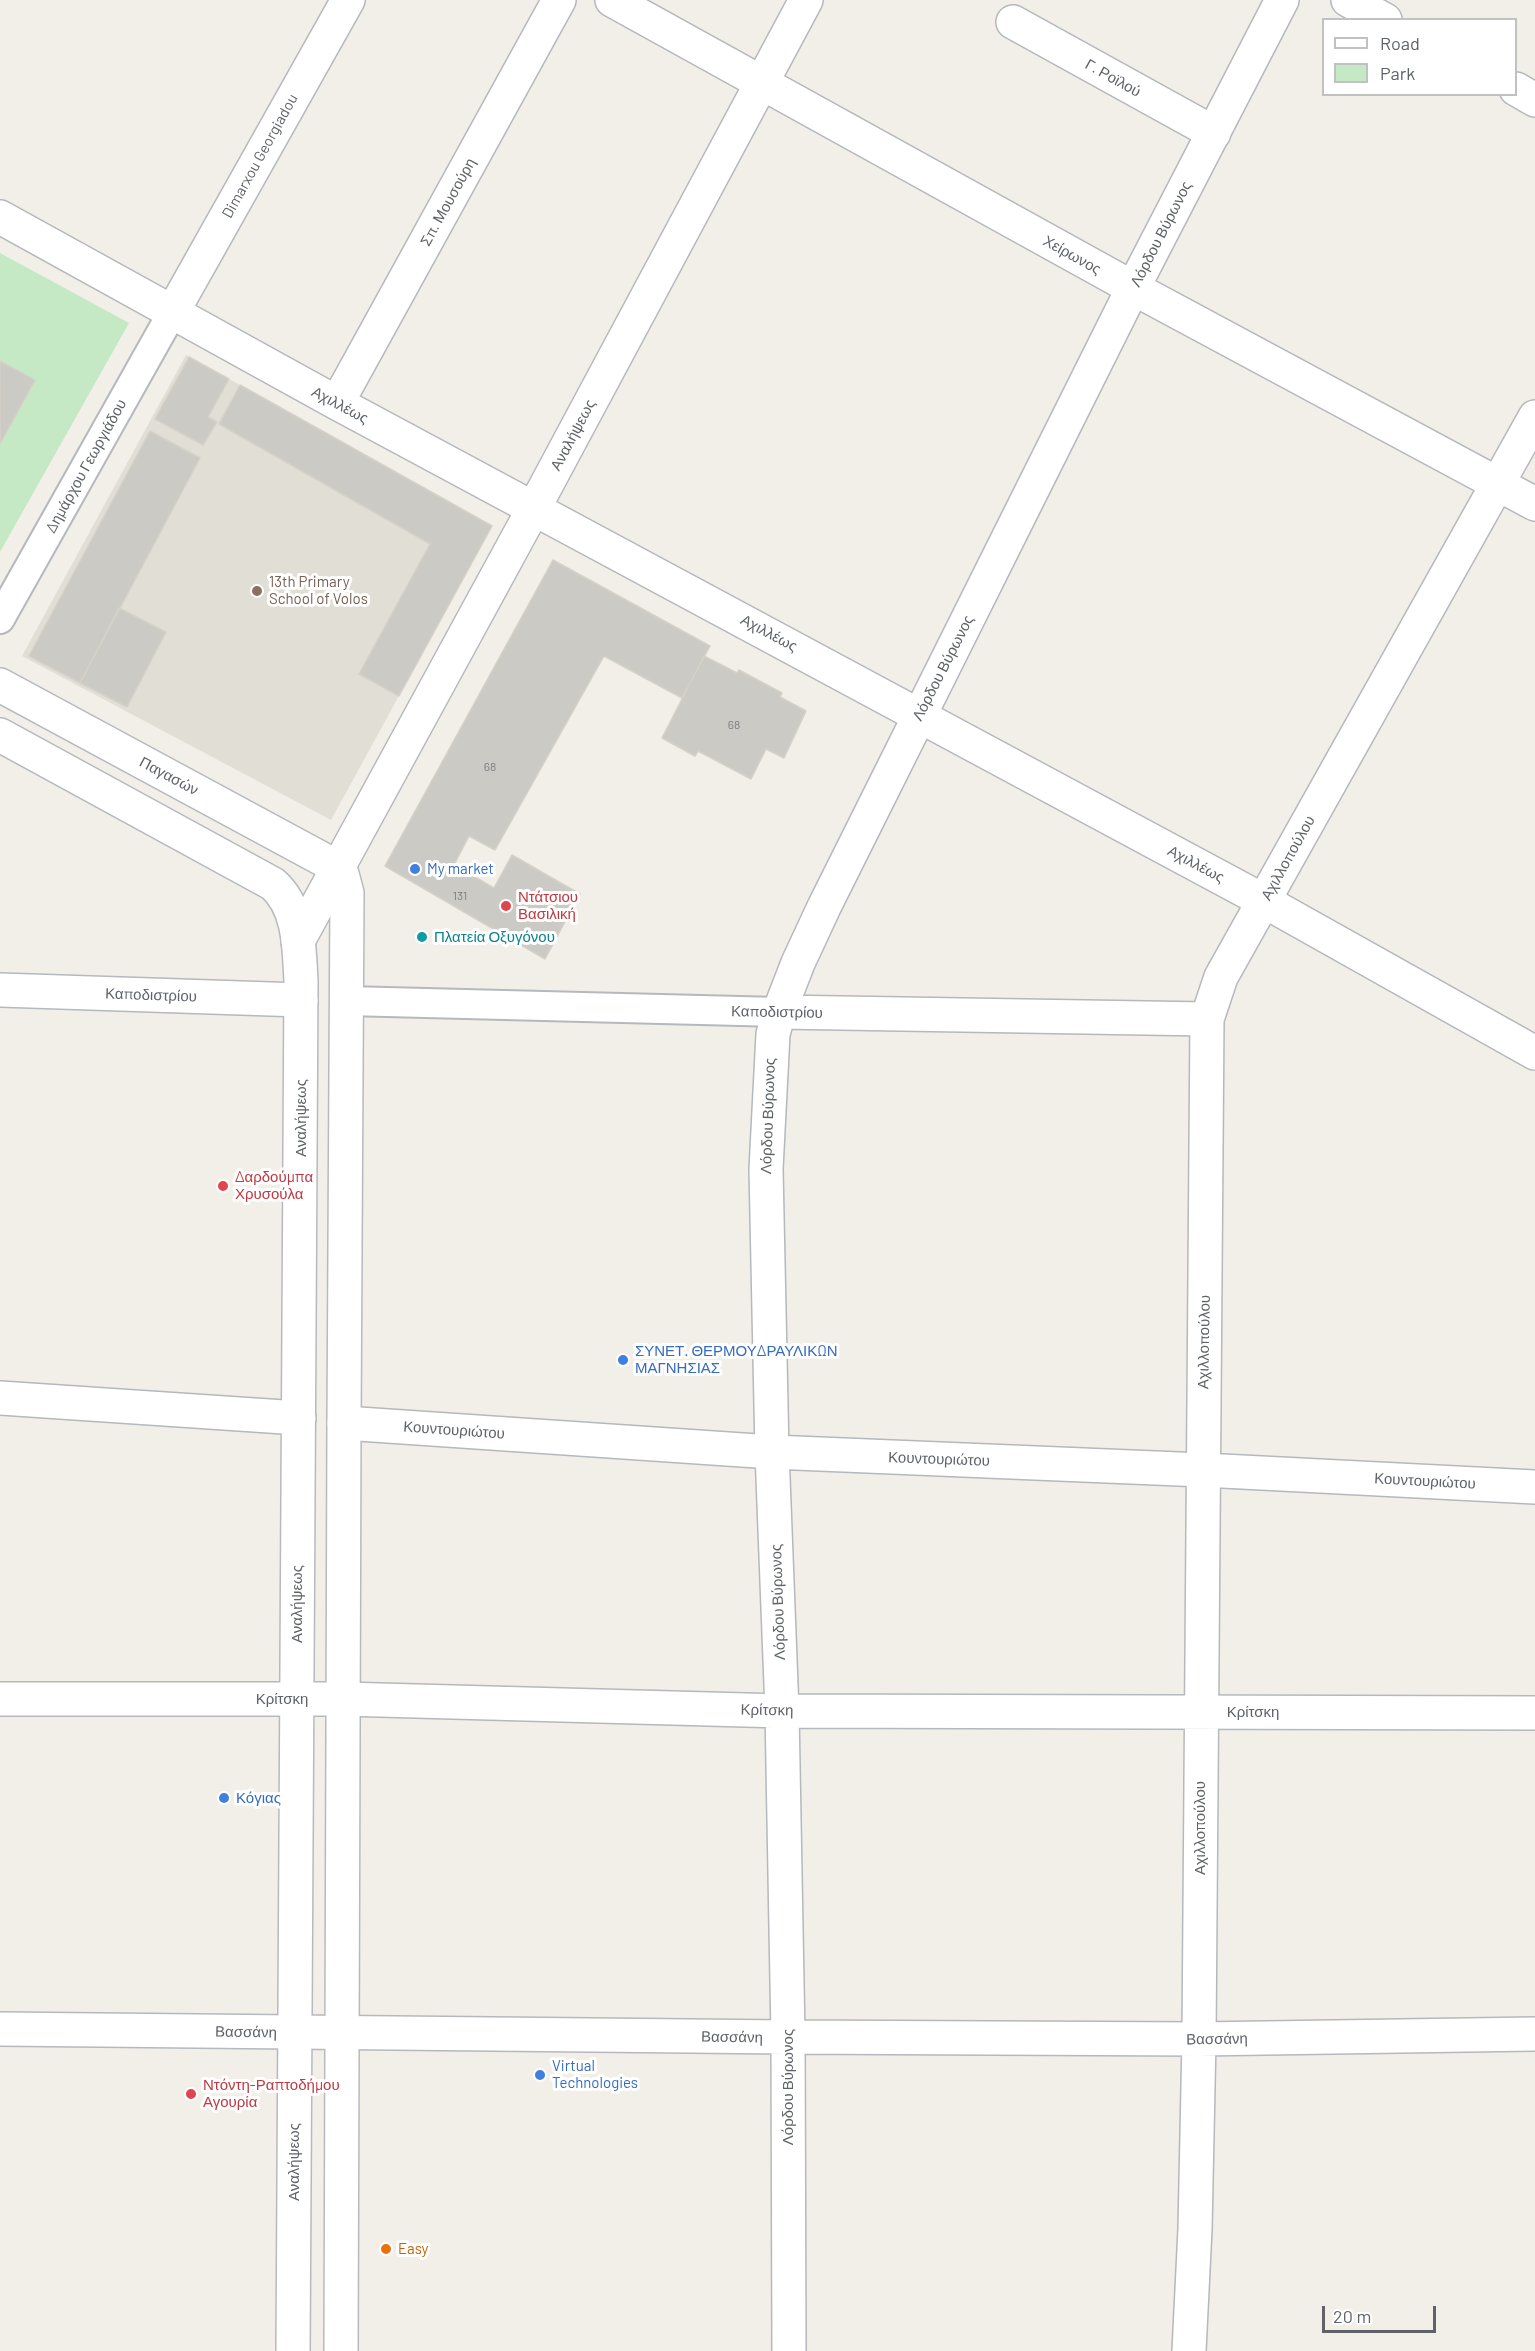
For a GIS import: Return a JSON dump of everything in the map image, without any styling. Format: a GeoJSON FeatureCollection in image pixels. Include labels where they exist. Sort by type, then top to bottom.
{"type":"FeatureCollection","features":[{"type":"Feature","properties":{"kind":"street","name":"Dimarxou Georgiadou"},"geometry":{"type":"LineString","coordinates":[[172,313],[348,0]]}},
{"type":"Feature","properties":{"kind":"street","name":"Σπ. Μουσούρη"},"geometry":{"type":"LineString","coordinates":[[337,403],[559,0]]}},
{"type":"Feature","properties":{"kind":"street","name":"Χείρωνος"},"geometry":{"type":"LineString","coordinates":[[612,0],[760,84],[1133,288],[1535,504]]}},
{"type":"Feature","properties":{"kind":"street","name":"Αναλήψεως"},"geometry":{"type":"LineString","coordinates":[[293,2351],[301,1000],[298,941],[534,508],[806,0]]}},
{"type":"Feature","properties":{"kind":"street","name":"Λόρδου Βύρωνος"},"geometry":{"type":"LineString","coordinates":[[789,2351],[788,2037],[782,1711],[772,1452],[766,1169],[771,1044],[779,1012],[820,916],[1133,288],[1282,0]]}},
{"type":"Feature","properties":{"kind":"street"},"geometry":{"type":"LineString","coordinates":[[1348,0],[1381,18]]}},
{"type":"Feature","properties":{"kind":"street","name":"Γ. Ροϊλού"},"geometry":{"type":"LineString","coordinates":[[1013,22],[1214,133]]}},
{"type":"Feature","properties":{"kind":"street"},"geometry":{"type":"LineString","coordinates":[[1517,90],[1535,100]]}},
{"type":"Feature","properties":{"kind":"street","name":"Αχιλλέως"},"geometry":{"type":"LineString","coordinates":[[0,217],[337,403],[920,714],[1264,901],[1535,1053]]}},
{"type":"Feature","properties":{"kind":"street","name":"Δημάρχου Γεωργιάδου"},"geometry":{"type":"LineString","coordinates":[[0,619],[172,313]]}},
{"type":"Feature","properties":{"kind":"street","name":"Αχιλλοπούλου"},"geometry":{"type":"LineString","coordinates":[[1189,2351],[1195,2229],[1199,2039],[1207,1020],[1221,977],[1535,417]]}},
{"type":"Feature","properties":{"kind":"street","name":"Παγασών"},"geometry":{"type":"LineString","coordinates":[[0,685],[337,867]]}},
{"type":"Feature","properties":{"kind":"street"},"geometry":{"type":"LineString","coordinates":[[0,735],[273,884],[284,895],[290,906],[298,941]]}},
{"type":"Feature","properties":{"kind":"street"},"geometry":{"type":"LineString","coordinates":[[337,867],[345,883],[348,903],[341,2351]]}},
{"type":"Feature","properties":{"kind":"street","name":"Καποδιστρίου"},"geometry":{"type":"LineString","coordinates":[[0,990],[301,1000]]}},
{"type":"Feature","properties":{"kind":"street","name":"Καποδιστρίου"},"geometry":{"type":"LineString","coordinates":[[347,1001],[1207,1020]]}},
{"type":"Feature","properties":{"kind":"street"},"geometry":{"type":"LineString","coordinates":[[0,1398],[299,1418]]}},
{"type":"Feature","properties":{"kind":"street","name":"Κουντουριώτου"},"geometry":{"type":"LineString","coordinates":[[344,1423],[772,1452],[1535,1487]]}},
{"type":"Feature","properties":{"kind":"street","name":"Κρίτσκη"},"geometry":{"type":"LineString","coordinates":[[0,1699],[297,1699],[782,1711],[1535,1713]]}},
{"type":"Feature","properties":{"kind":"street","name":"Βασσάνη"},"geometry":{"type":"LineString","coordinates":[[0,2029],[1199,2039],[1535,2034]]}},
{"type":"Feature","properties":{"kind":"shaded area","name":"13th Primary School of Volos"},"geometry":{"type":"Polygon","coordinates":[[[186,355],[492,526],[331,820],[22,656],[186,355]]]}},
{"type":"Feature","properties":{"kind":"green space"},"geometry":{"type":"Polygon","coordinates":[[[0,253],[129,323],[0,552],[0,253]]]}},
{"type":"Feature","properties":{"kind":"building"},"geometry":{"type":"Polygon","coordinates":[[[189,357],[229,379],[208,417],[217,422],[203,445],[155,419],[189,357]]]}},
{"type":"Feature","properties":{"kind":"building"},"geometry":{"type":"Polygon","coordinates":[[[0,361],[35,380],[0,444],[0,361]]]}},
{"type":"Feature","properties":{"kind":"building"},"geometry":{"type":"Polygon","coordinates":[[[240,385],[492,526],[399,696],[359,674],[430,544],[219,424],[240,385]]]}},
{"type":"Feature","properties":{"kind":"building"},"geometry":{"type":"Polygon","coordinates":[[[150,431],[200,458],[80,683],[29,656],[150,431]]]}},
{"type":"Feature","properties":{"kind":"building"},"geometry":{"type":"Polygon","coordinates":[[[553,560],[710,646],[682,698],[604,656],[495,850],[469,836],[454,865],[494,888],[512,855],[580,894],[545,959],[385,866],[553,560]]]}},
{"type":"Feature","properties":{"kind":"building"},"geometry":{"type":"Polygon","coordinates":[[[119,608],[166,632],[127,707],[80,683],[119,608]]]}},
{"type":"Feature","properties":{"kind":"building"},"geometry":{"type":"Polygon","coordinates":[[[704,656],[737,673],[739,670],[782,693],[780,697],[806,711],[784,758],[766,749],[751,779],[698,751],[695,756],[662,738],[704,656]]]}},
{"type":"Feature","properties":{"kind":"place","name":"13th Primary School of Volos"},"geometry":{"type":"Point","coordinates":[257,591]}},
{"type":"Feature","properties":{"kind":"place","name":"My market"},"geometry":{"type":"Point","coordinates":[415,869]}},
{"type":"Feature","properties":{"kind":"place","name":"Ντάτσιου Βασιλική"},"geometry":{"type":"Point","coordinates":[506,906]}},
{"type":"Feature","properties":{"kind":"place","name":"Πλατεία Οξυγόνου"},"geometry":{"type":"Point","coordinates":[422,937]}},
{"type":"Feature","properties":{"kind":"place","name":"Δαρδούμπα Χρυσούλα"},"geometry":{"type":"Point","coordinates":[223,1186]}},
{"type":"Feature","properties":{"kind":"place","name":"ΣΥΝΕΤ. ΘΕΡΜΟΥΔΡΑΥΛΙΚΩΝ ΜΑΓΝΗΣΙΑΣ"},"geometry":{"type":"Point","coordinates":[623,1360]}},
{"type":"Feature","properties":{"kind":"place","name":"Κόγιας"},"geometry":{"type":"Point","coordinates":[224,1798]}},
{"type":"Feature","properties":{"kind":"place","name":"Virtual Technologies"},"geometry":{"type":"Point","coordinates":[540,2075]}},
{"type":"Feature","properties":{"kind":"place","name":"Ντόντη-Ραπτοδήμου Αγουρία"},"geometry":{"type":"Point","coordinates":[191,2094]}},
{"type":"Feature","properties":{"kind":"place","name":"Easy"},"geometry":{"type":"Point","coordinates":[386,2249]}}]}
